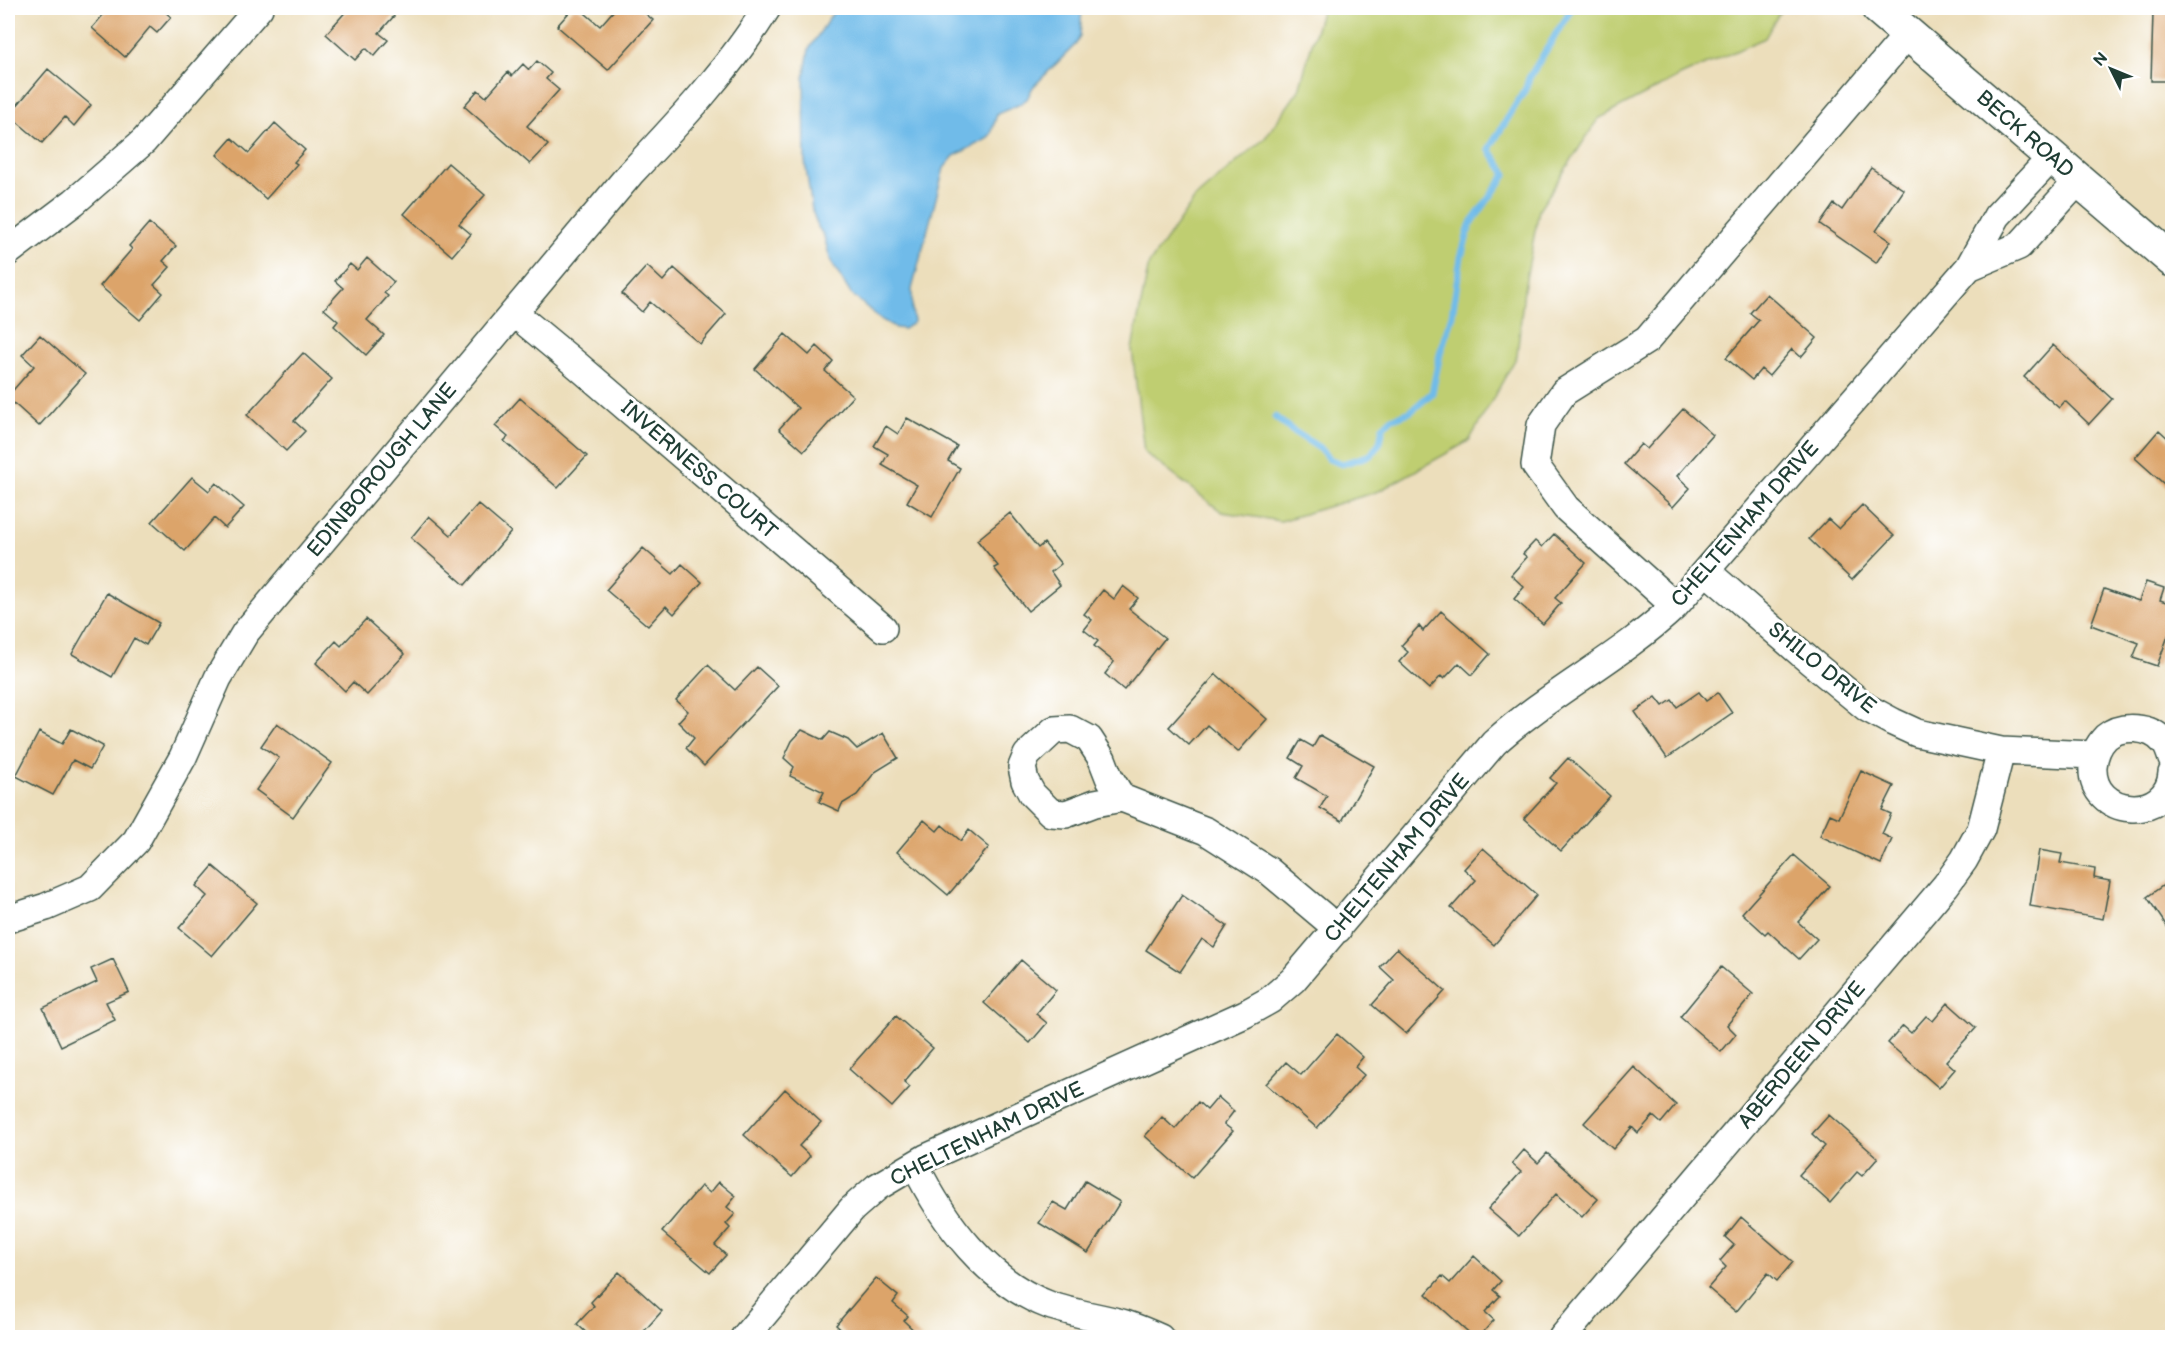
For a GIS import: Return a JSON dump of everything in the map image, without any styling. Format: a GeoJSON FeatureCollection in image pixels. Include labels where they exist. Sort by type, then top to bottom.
{"type":"FeatureCollection","features":[{"type":"Feature","properties":{"kind":"main road","name":"BECK ROAD"},"geometry":{"type":"LineString","coordinates":[[1878,8],[2172,260]]}},
{"type":"Feature","properties":{"kind":"street"},"geometry":{"type":"LineString","coordinates":[[8,252],[74,202],[144,141],[260,8]]}},
{"type":"Feature","properties":{"kind":"street","name":"EDINBOROUGH LANE"},"geometry":{"type":"LineString","coordinates":[[8,919],[46,907],[90,888],[136,841],[183,757],[219,678],[245,633],[630,174],[690,110],[750,34],[767,8]]}},
{"type":"Feature","properties":{"kind":"street"},"geometry":{"type":"LineString","coordinates":[[1675,606],[1566,508],[1535,465],[1541,425],[1564,392],[1647,340],[1908,34]]}},
{"type":"Feature","properties":{"kind":"street","name":"CHELTENHAM DRIVE"},"geometry":{"type":"LineString","coordinates":[[744,1338],[852,1209],[877,1187],[915,1165],[1245,1014],[1270,1000],[1293,980],[1494,743],[1521,719],[1638,637],[1675,606],[1969,267],[1997,216],[2052,157]]}},
{"type":"Feature","properties":{"kind":"street","name":"CHELTENHAM DRIVE"},"geometry":{"type":"LineString","coordinates":[[1969,267],[2019,246],[2079,180]]}},
{"type":"Feature","properties":{"kind":"street","name":"INVERNESS COURT"},"geometry":{"type":"LineString","coordinates":[[514,313],[577,364],[883,628]]}},
{"type":"Feature","properties":{"kind":"street","name":"SHILO DRIVE"},"geometry":{"type":"LineString","coordinates":[[1706,571],[1811,663],[1868,708],[1917,733],[2001,751],[2094,755]]}},
{"type":"Feature","properties":{"kind":"street"},"geometry":{"type":"LineString","coordinates":[[2172,759],[2164,741],[2146,730],[2125,728],[2106,737],[2094,755],[2093,777],[2102,795],[2120,807],[2141,809],[2160,799],[2172,782],[2172,773]]}},
{"type":"Feature","properties":{"kind":"street","name":"ABERDEEN DRIVE"},"geometry":{"type":"LineString","coordinates":[[1562,1338],[1946,885],[1964,860],[1981,829],[2001,751]]}},
{"type":"Feature","properties":{"kind":"street"},"geometry":{"type":"LineString","coordinates":[[1122,798],[1206,831],[1228,843],[1269,871],[1338,929]]}},
{"type":"Feature","properties":{"kind":"street"},"geometry":{"type":"LineString","coordinates":[[915,1165],[928,1191],[963,1241],[1004,1279],[1050,1305],[1126,1324],[1160,1338]]}},
{"type":"Feature","properties":{"kind":"green space"},"geometry":{"type":"Polygon","coordinates":[[[1322,8],[1782,8],[1765,38],[1680,76],[1598,119],[1539,210],[1524,289],[1517,356],[1469,441],[1379,491],[1281,521],[1222,512],[1144,452],[1132,349],[1149,264],[1195,198],[1265,138],[1299,90],[1322,8]]]}},
{"type":"Feature","properties":{"kind":"water"},"geometry":{"type":"Polygon","coordinates":[[[836,8],[1082,8],[1080,36],[1076,44],[1033,87],[1027,99],[997,114],[991,134],[985,140],[954,156],[944,168],[912,289],[914,322],[904,329],[896,328],[882,320],[851,294],[831,262],[824,236],[812,210],[805,161],[804,79],[809,49],[836,8]]]}},
{"type":"Feature","properties":{"kind":"building"},"geometry":{"type":"Polygon","coordinates":[[[109,8],[167,8],[164,11],[171,17],[157,33],[150,27],[125,57],[92,28],[109,8]]]}},
{"type":"Feature","properties":{"kind":"building"},"geometry":{"type":"Polygon","coordinates":[[[349,8],[385,8],[394,16],[379,33],[388,40],[374,56],[366,48],[355,60],[326,34],[349,8]]]}},
{"type":"Feature","properties":{"kind":"building"},"geometry":{"type":"Polygon","coordinates":[[[573,8],[579,8],[600,26],[616,8],[639,8],[653,20],[608,70],[557,26],[573,8]]]}},
{"type":"Feature","properties":{"kind":"building"},"geometry":{"type":"Polygon","coordinates":[[[2153,13],[2172,13],[2172,81],[2151,81],[2153,13]]]}},
{"type":"Feature","properties":{"kind":"building"},"geometry":{"type":"Polygon","coordinates":[[[537,61],[551,73],[546,79],[559,90],[527,126],[548,145],[530,164],[464,106],[478,90],[486,97],[508,72],[512,76],[523,64],[529,70],[537,61]]]}},
{"type":"Feature","properties":{"kind":"building"},"geometry":{"type":"Polygon","coordinates":[[[48,69],[91,105],[74,126],[65,117],[42,143],[9,115],[48,69]]]}},
{"type":"Feature","properties":{"kind":"building"},"geometry":{"type":"Polygon","coordinates":[[[275,123],[305,150],[294,162],[297,164],[266,199],[217,155],[232,138],[249,153],[275,123]]]}},
{"type":"Feature","properties":{"kind":"building"},"geometry":{"type":"Polygon","coordinates":[[[448,163],[485,195],[459,224],[471,234],[452,256],[404,214],[448,163]]]}},
{"type":"Feature","properties":{"kind":"building"},"geometry":{"type":"Polygon","coordinates":[[[1871,168],[1904,190],[1876,231],[1891,241],[1876,263],[1820,224],[1834,204],[1842,210],[1871,168]]]}},
{"type":"Feature","properties":{"kind":"building"},"geometry":{"type":"Polygon","coordinates":[[[149,223],[176,246],[163,261],[170,267],[154,285],[163,293],[140,320],[100,286],[132,249],[129,246],[149,223]]]}},
{"type":"Feature","properties":{"kind":"building"},"geometry":{"type":"Polygon","coordinates":[[[367,258],[394,282],[384,293],[388,296],[367,320],[384,335],[366,355],[334,326],[338,321],[324,309],[343,288],[335,281],[350,264],[357,270],[367,258]]]}},
{"type":"Feature","properties":{"kind":"building"},"geometry":{"type":"Polygon","coordinates":[[[647,266],[663,281],[674,268],[726,314],[700,344],[650,302],[642,312],[622,294],[647,266]]]}},
{"type":"Feature","properties":{"kind":"building"},"geometry":{"type":"Polygon","coordinates":[[[1767,294],[1817,338],[1801,357],[1792,349],[1769,376],[1761,369],[1752,380],[1726,358],[1759,320],[1750,313],[1767,294]]]}},
{"type":"Feature","properties":{"kind":"building"},"geometry":{"type":"Polygon","coordinates":[[[785,334],[809,355],[817,346],[833,361],[825,371],[853,396],[804,451],[779,429],[798,408],[755,369],[785,334]]]}},
{"type":"Feature","properties":{"kind":"building"},"geometry":{"type":"Polygon","coordinates":[[[40,335],[85,374],[39,426],[8,396],[34,366],[22,355],[40,335]]]}},
{"type":"Feature","properties":{"kind":"building"},"geometry":{"type":"Polygon","coordinates":[[[2053,345],[2112,399],[2089,424],[2065,401],[2059,408],[2024,377],[2053,345]]]}},
{"type":"Feature","properties":{"kind":"building"},"geometry":{"type":"Polygon","coordinates":[[[303,353],[332,379],[294,421],[305,431],[286,451],[247,415],[303,353]]]}},
{"type":"Feature","properties":{"kind":"building"},"geometry":{"type":"Polygon","coordinates":[[[520,398],[587,456],[558,488],[504,441],[508,437],[495,426],[520,398]]]}},
{"type":"Feature","properties":{"kind":"building"},"geometry":{"type":"Polygon","coordinates":[[[1683,409],[1713,435],[1677,476],[1690,488],[1673,507],[1624,464],[1641,444],[1647,449],[1683,409]]]}},
{"type":"Feature","properties":{"kind":"building"},"geometry":{"type":"Polygon","coordinates":[[[907,418],[957,446],[948,461],[960,468],[932,517],[907,502],[917,485],[882,465],[888,454],[874,446],[886,426],[898,434],[907,418]]]}},
{"type":"Feature","properties":{"kind":"building"},"geometry":{"type":"Polygon","coordinates":[[[2159,430],[2172,442],[2172,491],[2135,458],[2159,430]]]}},
{"type":"Feature","properties":{"kind":"building"},"geometry":{"type":"Polygon","coordinates":[[[192,477],[209,491],[216,483],[244,507],[225,528],[214,518],[185,551],[152,522],[192,477]]]}},
{"type":"Feature","properties":{"kind":"building"},"geometry":{"type":"Polygon","coordinates":[[[478,504],[511,532],[465,585],[411,538],[429,516],[451,535],[478,504]]]}},
{"type":"Feature","properties":{"kind":"building"},"geometry":{"type":"Polygon","coordinates":[[[1862,505],[1894,536],[1852,580],[1809,539],[1828,519],[1839,529],[1862,505]]]}},
{"type":"Feature","properties":{"kind":"building"},"geometry":{"type":"Polygon","coordinates":[[[1010,513],[1038,548],[1044,543],[1061,564],[1051,572],[1060,585],[1028,611],[994,568],[998,566],[977,540],[1010,513]]]}},
{"type":"Feature","properties":{"kind":"building"},"geometry":{"type":"Polygon","coordinates":[[[1554,534],[1586,563],[1555,598],[1561,603],[1543,624],[1514,599],[1524,587],[1511,575],[1527,557],[1523,554],[1535,541],[1542,547],[1554,534]]]}},
{"type":"Feature","properties":{"kind":"building"},"geometry":{"type":"Polygon","coordinates":[[[643,548],[673,574],[682,564],[702,582],[674,614],[666,606],[648,626],[606,590],[643,548]]]}},
{"type":"Feature","properties":{"kind":"building"},"geometry":{"type":"Polygon","coordinates":[[[2146,582],[2164,588],[2160,600],[2172,604],[2172,625],[2157,666],[2133,658],[2139,643],[2091,625],[2104,589],[2139,601],[2146,582]]]}},
{"type":"Feature","properties":{"kind":"building"},"geometry":{"type":"Polygon","coordinates":[[[1123,586],[1138,598],[1129,609],[1165,638],[1124,690],[1105,674],[1114,662],[1094,646],[1098,641],[1084,630],[1092,620],[1084,614],[1103,590],[1114,599],[1123,586]]]}},
{"type":"Feature","properties":{"kind":"building"},"geometry":{"type":"Polygon","coordinates":[[[107,593],[159,623],[146,645],[134,638],[112,677],[72,654],[107,593]]]}},
{"type":"Feature","properties":{"kind":"building"},"geometry":{"type":"Polygon","coordinates":[[[1441,611],[1490,654],[1472,675],[1459,663],[1444,679],[1441,676],[1429,689],[1399,662],[1408,652],[1401,646],[1419,626],[1423,631],[1441,611]]]}},
{"type":"Feature","properties":{"kind":"building"},"geometry":{"type":"Polygon","coordinates":[[[366,619],[405,654],[367,695],[353,682],[345,691],[316,663],[336,641],[341,646],[366,619]]]}},
{"type":"Feature","properties":{"kind":"building"},"geometry":{"type":"Polygon","coordinates":[[[708,665],[735,690],[757,667],[778,686],[704,766],[686,748],[694,738],[678,722],[688,711],[676,700],[708,665]]]}},
{"type":"Feature","properties":{"kind":"building"},"geometry":{"type":"Polygon","coordinates":[[[1216,674],[1267,719],[1238,752],[1207,725],[1189,745],[1169,727],[1216,674]]]}},
{"type":"Feature","properties":{"kind":"building"},"geometry":{"type":"Polygon","coordinates":[[[1699,692],[1706,701],[1718,693],[1732,713],[1667,758],[1635,712],[1656,697],[1663,706],[1672,700],[1677,707],[1699,692]]]}},
{"type":"Feature","properties":{"kind":"building"},"geometry":{"type":"Polygon","coordinates":[[[277,723],[332,763],[293,817],[256,790],[279,758],[261,746],[277,723]]]}},
{"type":"Feature","properties":{"kind":"building"},"geometry":{"type":"Polygon","coordinates":[[[71,729],[103,746],[90,769],[73,760],[53,795],[16,776],[39,732],[62,744],[71,729]]]}},
{"type":"Feature","properties":{"kind":"building"},"geometry":{"type":"Polygon","coordinates":[[[802,730],[823,740],[830,732],[848,740],[857,749],[883,733],[898,758],[875,772],[857,795],[842,804],[839,811],[819,802],[824,792],[790,776],[794,767],[784,758],[792,741],[802,730]]]}},
{"type":"Feature","properties":{"kind":"building"},"geometry":{"type":"Polygon","coordinates":[[[1320,735],[1374,766],[1342,821],[1320,808],[1327,796],[1296,778],[1303,766],[1290,758],[1301,740],[1313,747],[1320,735]]]}},
{"type":"Feature","properties":{"kind":"building"},"geometry":{"type":"Polygon","coordinates":[[[1568,758],[1610,796],[1561,851],[1524,818],[1556,783],[1550,778],[1568,758]]]}},
{"type":"Feature","properties":{"kind":"building"},"geometry":{"type":"Polygon","coordinates":[[[1861,771],[1894,786],[1882,810],[1891,814],[1882,834],[1892,839],[1881,864],[1820,836],[1830,814],[1839,818],[1861,771]]]}},
{"type":"Feature","properties":{"kind":"building"},"geometry":{"type":"Polygon","coordinates":[[[924,820],[937,831],[942,825],[961,841],[969,830],[989,847],[948,895],[897,852],[924,820]]]}},
{"type":"Feature","properties":{"kind":"building"},"geometry":{"type":"Polygon","coordinates":[[[1483,848],[1537,895],[1494,945],[1451,908],[1476,880],[1464,869],[1483,848]]]}},
{"type":"Feature","properties":{"kind":"building"},"geometry":{"type":"Polygon","coordinates":[[[2039,850],[2062,854],[2060,863],[2095,869],[2094,878],[2110,881],[2103,919],[2030,906],[2039,850]]]}},
{"type":"Feature","properties":{"kind":"building"},"geometry":{"type":"Polygon","coordinates":[[[1794,855],[1830,886],[1798,922],[1817,939],[1799,959],[1768,931],[1765,934],[1742,913],[1794,855]]]}},
{"type":"Feature","properties":{"kind":"building"},"geometry":{"type":"Polygon","coordinates":[[[213,866],[257,903],[212,956],[179,928],[207,896],[196,886],[213,866]]]}},
{"type":"Feature","properties":{"kind":"building"},"geometry":{"type":"Polygon","coordinates":[[[2172,879],[2172,934],[2147,897],[2172,879]]]}},
{"type":"Feature","properties":{"kind":"building"},"geometry":{"type":"Polygon","coordinates":[[[1182,895],[1227,926],[1214,947],[1202,939],[1180,972],[1146,950],[1182,895]]]}},
{"type":"Feature","properties":{"kind":"building"},"geometry":{"type":"Polygon","coordinates":[[[1397,948],[1445,991],[1406,1034],[1372,1005],[1394,980],[1380,967],[1397,948]]]}},
{"type":"Feature","properties":{"kind":"building"},"geometry":{"type":"Polygon","coordinates":[[[113,959],[129,992],[106,1002],[115,1020],[61,1046],[43,1008],[97,982],[91,969],[113,959]]]}},
{"type":"Feature","properties":{"kind":"building"},"geometry":{"type":"Polygon","coordinates":[[[1021,960],[1056,990],[1036,1014],[1047,1023],[1030,1043],[984,1003],[1021,960]]]}},
{"type":"Feature","properties":{"kind":"building"},"geometry":{"type":"Polygon","coordinates":[[[1721,967],[1753,994],[1727,1025],[1736,1034],[1721,1052],[1680,1017],[1721,967]]]}},
{"type":"Feature","properties":{"kind":"building"},"geometry":{"type":"Polygon","coordinates":[[[1948,1003],[1976,1028],[1946,1061],[1955,1069],[1939,1088],[1888,1043],[1903,1026],[1911,1033],[1926,1016],[1933,1021],[1948,1003]]]}},
{"type":"Feature","properties":{"kind":"building"},"geometry":{"type":"Polygon","coordinates":[[[896,1016],[933,1048],[904,1082],[910,1087],[892,1107],[849,1069],[896,1016]]]}},
{"type":"Feature","properties":{"kind":"building"},"geometry":{"type":"Polygon","coordinates":[[[1337,1034],[1363,1057],[1355,1067],[1364,1075],[1317,1128],[1266,1084],[1286,1062],[1301,1075],[1337,1034]]]}},
{"type":"Feature","properties":{"kind":"building"},"geometry":{"type":"Polygon","coordinates":[[[1634,1067],[1676,1105],[1661,1123],[1653,1116],[1638,1133],[1632,1127],[1613,1149],[1584,1123],[1634,1067]]]}},
{"type":"Feature","properties":{"kind":"building"},"geometry":{"type":"Polygon","coordinates":[[[785,1089],[821,1122],[799,1146],[810,1156],[792,1177],[744,1135],[785,1089]]]}},
{"type":"Feature","properties":{"kind":"building"},"geometry":{"type":"Polygon","coordinates":[[[1218,1097],[1234,1111],[1224,1124],[1233,1131],[1192,1178],[1145,1136],[1162,1117],[1175,1129],[1198,1102],[1207,1110],[1218,1097]]]}},
{"type":"Feature","properties":{"kind":"building"},"geometry":{"type":"Polygon","coordinates":[[[1829,1115],[1878,1158],[1862,1176],[1857,1172],[1830,1203],[1799,1175],[1825,1146],[1812,1134],[1829,1115]]]}},
{"type":"Feature","properties":{"kind":"building"},"geometry":{"type":"Polygon","coordinates":[[[1524,1150],[1538,1163],[1547,1153],[1598,1199],[1582,1217],[1556,1194],[1519,1236],[1488,1209],[1521,1172],[1512,1164],[1524,1150]]]}},
{"type":"Feature","properties":{"kind":"building"},"geometry":{"type":"Polygon","coordinates":[[[1085,1181],[1120,1202],[1088,1253],[1039,1223],[1053,1202],[1067,1210],[1085,1181]]]}},
{"type":"Feature","properties":{"kind":"building"},"geometry":{"type":"Polygon","coordinates":[[[719,1182],[736,1196],[727,1207],[735,1214],[726,1224],[730,1228],[715,1245],[726,1255],[710,1273],[662,1232],[701,1186],[710,1193],[719,1182]]]}},
{"type":"Feature","properties":{"kind":"building"},"geometry":{"type":"Polygon","coordinates":[[[1741,1217],[1793,1262],[1777,1281],[1768,1273],[1736,1312],[1708,1288],[1726,1267],[1720,1261],[1734,1245],[1725,1237],[1741,1217]]]}},
{"type":"Feature","properties":{"kind":"building"},"geometry":{"type":"Polygon","coordinates":[[[1474,1256],[1501,1281],[1493,1290],[1500,1296],[1485,1312],[1494,1320],[1478,1338],[1475,1338],[1426,1294],[1442,1276],[1450,1283],[1474,1256]]]}},
{"type":"Feature","properties":{"kind":"building"},"geometry":{"type":"Polygon","coordinates":[[[619,1272],[662,1311],[638,1338],[592,1338],[577,1324],[594,1306],[591,1302],[619,1272]]]}},
{"type":"Feature","properties":{"kind":"building"},"geometry":{"type":"Polygon","coordinates":[[[876,1278],[898,1296],[893,1303],[908,1316],[904,1321],[922,1338],[850,1338],[836,1325],[876,1278]]]}},
{"type":"Feature","properties":{"kind":"waterway"},"geometry":{"type":"LineString","coordinates":[[1275,417],[1321,449],[1329,459],[1342,464],[1371,455],[1380,442],[1383,427],[1391,419],[1410,412],[1432,393],[1440,354],[1452,315],[1461,257],[1470,225],[1506,174],[1489,149],[1572,8]]}}]}
